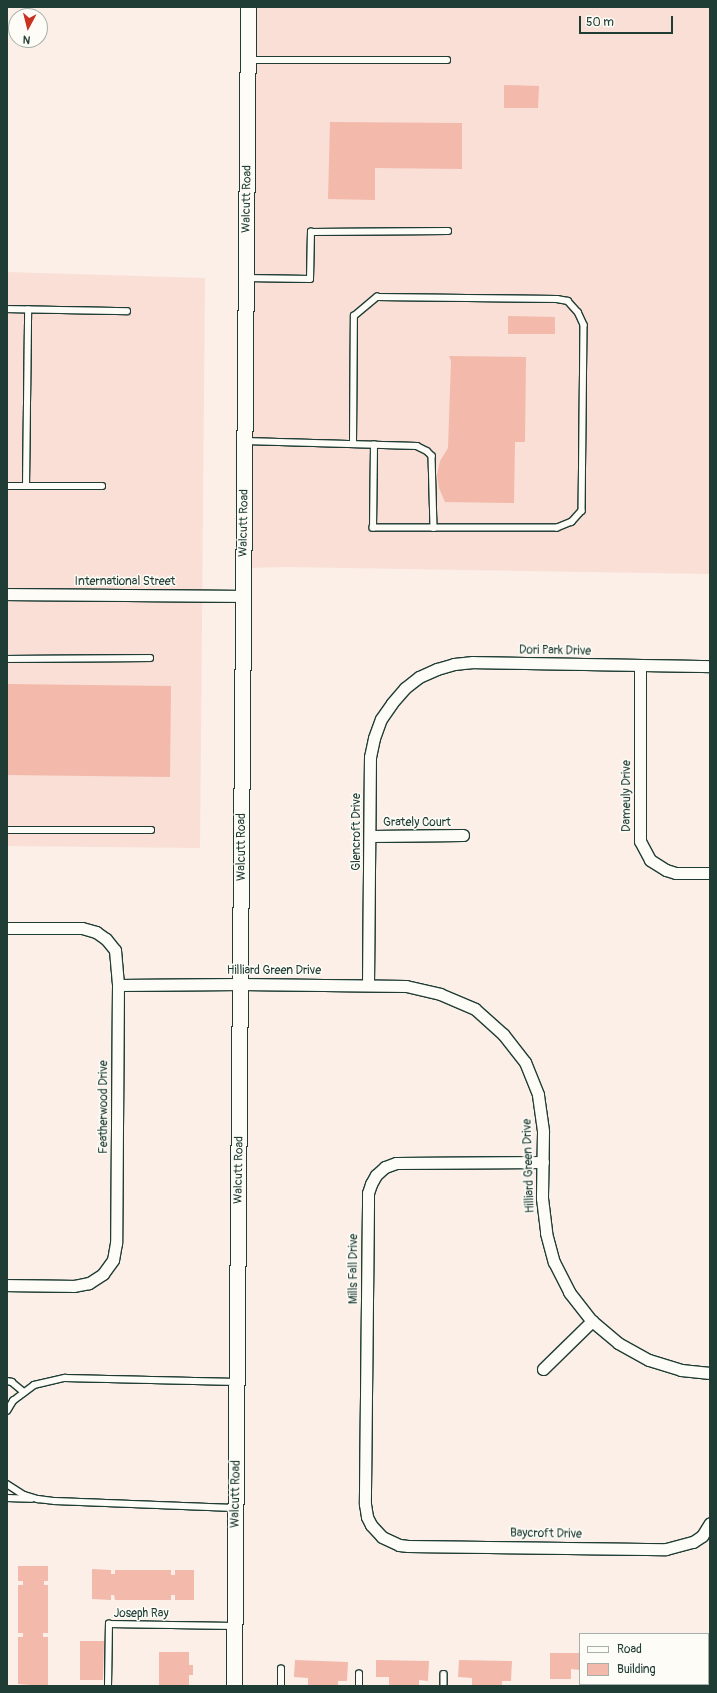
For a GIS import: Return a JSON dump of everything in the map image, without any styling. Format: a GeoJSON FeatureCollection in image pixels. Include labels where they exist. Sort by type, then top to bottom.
{"type":"FeatureCollection","features":[{"type":"Feature","properties":{"kind":"street","name":"Walcutt Road"},"geometry":{"type":"LineString","coordinates":[[234,1686],[248,7]]}},
{"type":"Feature","properties":{"kind":"street","name":"International Street"},"geometry":{"type":"LineString","coordinates":[[7,594],[243,596]]}},
{"type":"Feature","properties":{"kind":"street","name":"Dori Park Drive"},"geometry":{"type":"LineString","coordinates":[[405,688],[419,677],[437,669],[454,664],[473,662],[710,666]]}},
{"type":"Feature","properties":{"kind":"street","name":"Dameuly Drive"},"geometry":{"type":"LineString","coordinates":[[640,666],[640,841],[650,860],[661,868],[676,873],[710,873]]}},
{"type":"Feature","properties":{"kind":"street","name":"Glencroft Drive"},"geometry":{"type":"LineString","coordinates":[[368,985],[371,836],[370,757],[374,738],[381,719],[405,688]]}},
{"type":"Feature","properties":{"kind":"street","name":"Grately Court"},"geometry":{"type":"LineString","coordinates":[[371,836],[463,835]]}},
{"type":"Feature","properties":{"kind":"street","name":"Featherwood Drive"},"geometry":{"type":"LineString","coordinates":[[7,928],[82,928],[96,932],[106,939],[115,950],[118,985],[116,1243],[112,1260],[103,1274],[89,1283],[72,1286],[7,1285]]}},
{"type":"Feature","properties":{"kind":"street","name":"Hilliard Green Drive"},"geometry":{"type":"LineString","coordinates":[[118,985],[241,984],[406,986],[440,994],[475,1009],[503,1034],[525,1062],[538,1095],[543,1132],[542,1198],[546,1233],[554,1262],[569,1292],[592,1321],[618,1343],[648,1360],[681,1370],[710,1373]]}},
{"type":"Feature","properties":{"kind":"street","name":"Mills Fall Drive"},"geometry":{"type":"LineString","coordinates":[[376,1532],[368,1517],[365,1504],[368,1193],[371,1184],[376,1175],[385,1167],[396,1163],[543,1162]]}},
{"type":"Feature","properties":{"kind":"street"},"geometry":{"type":"LineString","coordinates":[[542,1369],[592,1321]]}},
{"type":"Feature","properties":{"kind":"street","name":"Baycroft Drive"},"geometry":{"type":"LineString","coordinates":[[376,1532],[390,1542],[408,1546],[666,1548],[693,1542],[702,1536],[710,1523]]}},
{"type":"Feature","properties":{"kind":"lane"},"geometry":{"type":"LineString","coordinates":[[248,60],[447,60]]}},
{"type":"Feature","properties":{"kind":"lane"},"geometry":{"type":"LineString","coordinates":[[246,278],[310,279],[311,232],[448,231]]}},
{"type":"Feature","properties":{"kind":"lane"},"geometry":{"type":"LineString","coordinates":[[353,444],[354,316],[377,297],[557,299],[568,301],[578,312],[584,325],[582,511],[572,522],[557,528],[373,528],[374,445]]}},
{"type":"Feature","properties":{"kind":"lane"},"geometry":{"type":"LineString","coordinates":[[7,309],[126,311]]}},
{"type":"Feature","properties":{"kind":"lane"},"geometry":{"type":"LineString","coordinates":[[26,486],[28,310]]}},
{"type":"Feature","properties":{"kind":"lane"},"geometry":{"type":"LineString","coordinates":[[244,441],[417,446],[428,451],[432,456],[434,528]]}},
{"type":"Feature","properties":{"kind":"lane"},"geometry":{"type":"LineString","coordinates":[[7,486],[102,486]]}},
{"type":"Feature","properties":{"kind":"lane"},"geometry":{"type":"LineString","coordinates":[[7,659],[150,658]]}},
{"type":"Feature","properties":{"kind":"lane"},"geometry":{"type":"LineString","coordinates":[[7,830],[151,830]]}},
{"type":"Feature","properties":{"kind":"lane"},"geometry":{"type":"LineString","coordinates":[[7,1411],[13,1401],[34,1385],[65,1378],[237,1382]]}},
{"type":"Feature","properties":{"kind":"lane"},"geometry":{"type":"LineString","coordinates":[[7,1381],[12,1382],[24,1392]]}},
{"type":"Feature","properties":{"kind":"lane"},"geometry":{"type":"LineString","coordinates":[[7,1484],[24,1495],[38,1500]]}},
{"type":"Feature","properties":{"kind":"lane"},"geometry":{"type":"LineString","coordinates":[[7,1498],[77,1503],[236,1508]]}},
{"type":"Feature","properties":{"kind":"lane","name":"Joseph Ray"},"geometry":{"type":"LineString","coordinates":[[108,1686],[109,1624],[235,1626]]}},
{"type":"Feature","properties":{"kind":"lane"},"geometry":{"type":"LineString","coordinates":[[281,1669],[281,1686]]}},
{"type":"Feature","properties":{"kind":"lane"},"geometry":{"type":"LineString","coordinates":[[359,1674],[359,1686]]}},
{"type":"Feature","properties":{"kind":"lane"},"geometry":{"type":"LineString","coordinates":[[444,1674],[444,1686]]}},
{"type":"Feature","properties":{"kind":"shaded area"},"geometry":{"type":"Polygon","coordinates":[[[248,7],[710,7],[710,574],[287,567],[243,568],[248,7]]]}},
{"type":"Feature","properties":{"kind":"shaded area"},"geometry":{"type":"Polygon","coordinates":[[[7,272],[205,278],[200,848],[7,846],[7,272]]]}},
{"type":"Feature","properties":{"kind":"building"},"geometry":{"type":"Polygon","coordinates":[[[504,85],[539,86],[538,108],[504,108],[504,85]]]}},
{"type":"Feature","properties":{"kind":"building"},"geometry":{"type":"Polygon","coordinates":[[[330,122],[462,123],[462,169],[375,168],[375,200],[328,199],[330,122]]]}},
{"type":"Feature","properties":{"kind":"building"},"geometry":{"type":"Polygon","coordinates":[[[508,316],[555,317],[555,334],[508,334],[508,316]]]}},
{"type":"Feature","properties":{"kind":"building"},"geometry":{"type":"Polygon","coordinates":[[[449,356],[526,357],[525,442],[515,442],[514,503],[445,502],[439,488],[437,475],[440,461],[448,448],[451,361],[449,356]]]}},
{"type":"Feature","properties":{"kind":"building"},"geometry":{"type":"Polygon","coordinates":[[[7,684],[171,686],[170,777],[7,775],[7,684]]]}},
{"type":"Feature","properties":{"kind":"building"},"geometry":{"type":"Polygon","coordinates":[[[18,1566],[48,1566],[48,1581],[44,1581],[44,1585],[48,1585],[48,1633],[43,1633],[43,1637],[48,1637],[48,1685],[18,1684],[18,1637],[23,1637],[23,1633],[18,1633],[18,1585],[23,1585],[23,1581],[18,1581],[18,1566]]]}},
{"type":"Feature","properties":{"kind":"building"},"geometry":{"type":"Polygon","coordinates":[[[92,1569],[111,1570],[111,1574],[115,1574],[115,1570],[171,1570],[171,1575],[175,1575],[175,1570],[194,1570],[194,1600],[175,1600],[175,1595],[171,1595],[171,1600],[115,1600],[114,1595],[111,1595],[111,1600],[92,1599],[92,1569]]]}},
{"type":"Feature","properties":{"kind":"building"},"geometry":{"type":"Polygon","coordinates":[[[80,1641],[104,1641],[103,1680],[80,1680],[80,1641]]]}},
{"type":"Feature","properties":{"kind":"building"},"geometry":{"type":"Polygon","coordinates":[[[159,1652],[189,1652],[189,1665],[193,1665],[193,1675],[189,1675],[189,1686],[159,1686],[159,1652]]]}},
{"type":"Feature","properties":{"kind":"building"},"geometry":{"type":"Polygon","coordinates":[[[550,1653],[579,1653],[579,1670],[571,1669],[571,1679],[550,1679],[550,1653]]]}},
{"type":"Feature","properties":{"kind":"building"},"geometry":{"type":"Polygon","coordinates":[[[295,1660],[348,1662],[347,1681],[338,1681],[338,1686],[308,1686],[308,1678],[294,1677],[295,1660]]]}},
{"type":"Feature","properties":{"kind":"building"},"geometry":{"type":"Polygon","coordinates":[[[376,1660],[429,1661],[428,1681],[419,1680],[419,1686],[389,1686],[389,1677],[376,1677],[376,1660]]]}},
{"type":"Feature","properties":{"kind":"building"},"geometry":{"type":"Polygon","coordinates":[[[459,1660],[512,1661],[511,1681],[502,1681],[502,1686],[472,1686],[472,1678],[458,1677],[459,1660]]]}}]}
